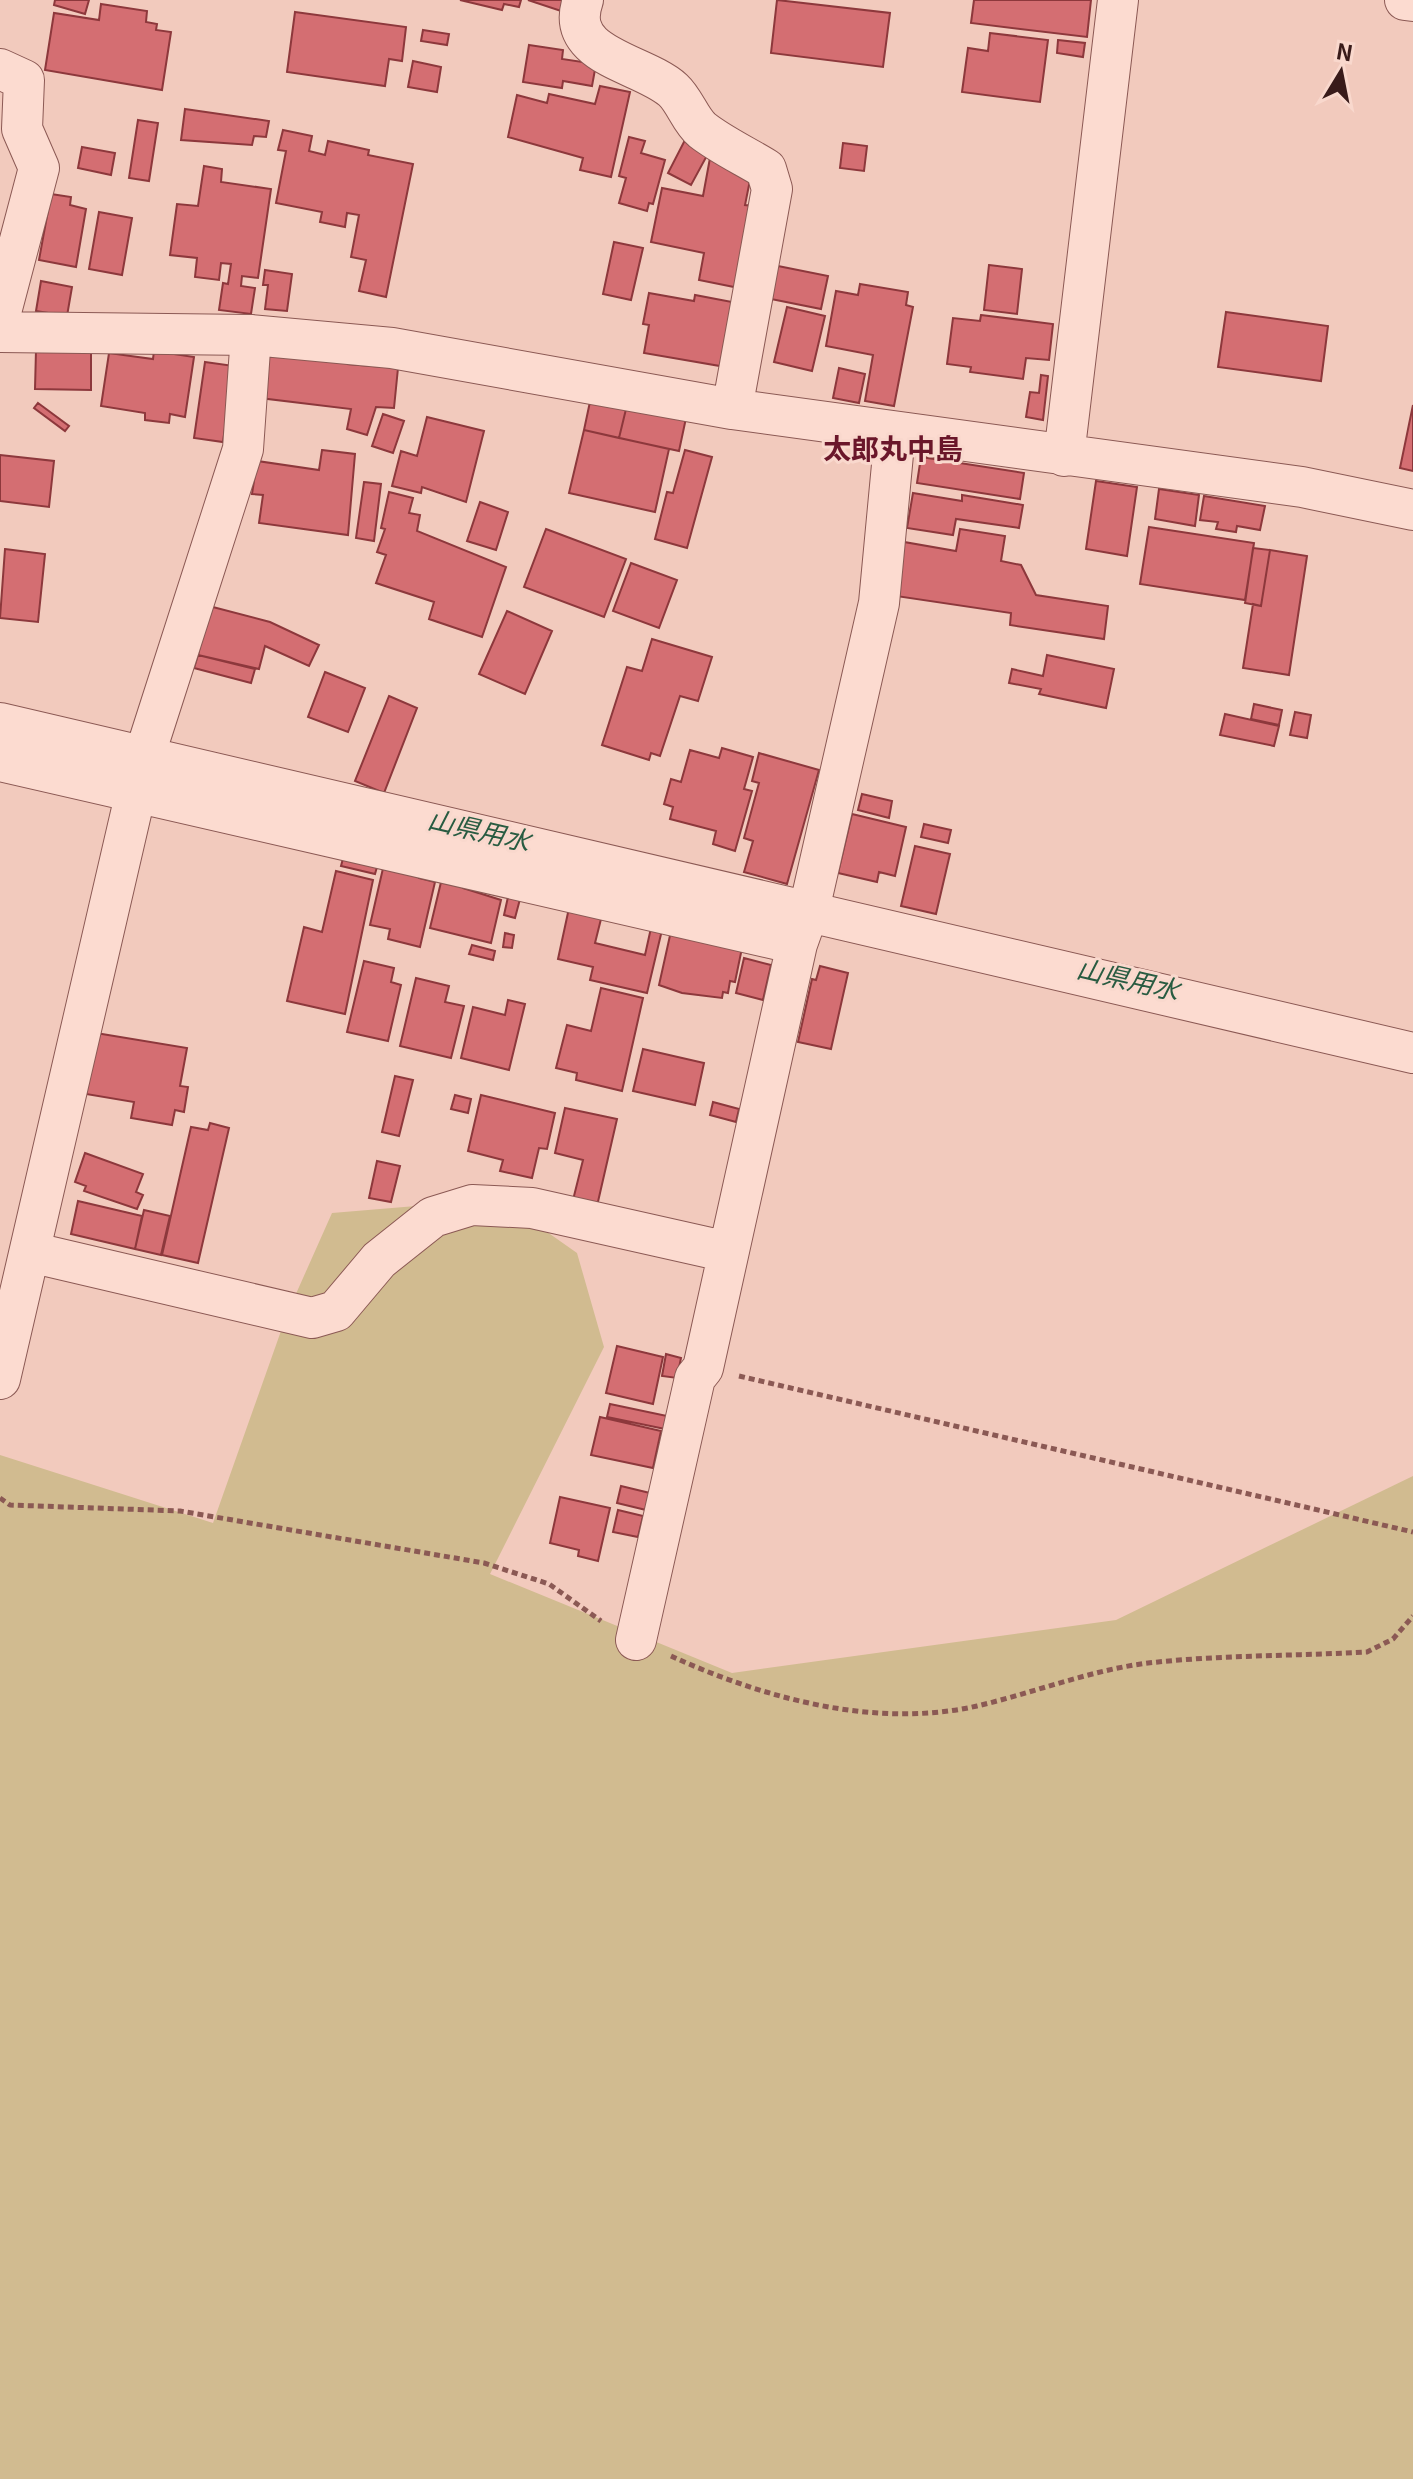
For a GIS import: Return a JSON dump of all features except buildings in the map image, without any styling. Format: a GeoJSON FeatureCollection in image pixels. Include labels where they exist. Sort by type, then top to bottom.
{"type":"FeatureCollection","features":[{"type":"Feature","properties":{"kind":"street"},"geometry":{"type":"LineString","coordinates":[[583,0],[578,15],[582,32],[592,45],[673,90],[700,129],[766,169],[772,189],[732,409]]}},
{"type":"Feature","properties":{"kind":"street"},"geometry":{"type":"LineString","coordinates":[[1064,456],[1118,0]]}},
{"type":"Feature","properties":{"kind":"street"},"geometry":{"type":"LineString","coordinates":[[1405,0],[1413,1]]}},
{"type":"Feature","properties":{"kind":"street"},"geometry":{"type":"LineString","coordinates":[[0,69],[24,80],[22,129],[39,168],[0,316]]}},
{"type":"Feature","properties":{"kind":"street"},"geometry":{"type":"LineString","coordinates":[[0,332],[251,335],[392,348],[732,409],[1302,487],[1413,510]]}},
{"type":"Feature","properties":{"kind":"street"},"geometry":{"type":"LineString","coordinates":[[0,1379],[140,775],[243,449],[251,335]]}},
{"type":"Feature","properties":{"kind":"street"},"geometry":{"type":"LineString","coordinates":[[636,1640],[695,1378],[703,1368],[879,603],[895,433]]}},
{"type":"Feature","properties":{"kind":"street"},"geometry":{"type":"LineString","coordinates":[[0,723],[140,775]]}},
{"type":"Feature","properties":{"kind":"street"},"geometry":{"type":"LineString","coordinates":[[0,761],[140,775],[803,927],[1413,1053]]}},
{"type":"Feature","properties":{"kind":"street"},"geometry":{"type":"LineString","coordinates":[[30,1252],[312,1318],[336,1311],[379,1260],[433,1217],[472,1205],[532,1208],[728,1252]]}},
{"type":"Feature","properties":{"kind":"path"},"geometry":{"type":"LineString","coordinates":[[703,1368],[1413,1532]]}},
{"type":"Feature","properties":{"kind":"path"},"geometry":{"type":"LineString","coordinates":[[0,1498],[10,1505],[180,1511],[484,1563],[549,1584],[596,1619],[729,1682],[848,1710],[914,1714],[973,1707],[1146,1663],[1367,1652],[1393,1639],[1413,1616]]}},
{"type":"Feature","properties":{"kind":"shaded area"},"geometry":{"type":"Polygon","coordinates":[[[500,1199],[577,1253],[604,1347],[490,1574],[732,1673],[1116,1620],[1413,1476],[1413,2479],[0,2479],[0,1455],[213,1523],[287,1314],[332,1213],[500,1199]]]}},
{"type":"Feature","properties":{"kind":"district","name":"太郎丸中島"},"geometry":{"type":"Point","coordinates":[893,449]}},
{"type":"Feature","properties":{"kind":"water label","name":"山県用水"},"geometry":{"type":"Point","coordinates":[479,831]}},
{"type":"Feature","properties":{"kind":"water label","name":"山県用水"},"geometry":{"type":"Point","coordinates":[1128,980]}}]}
